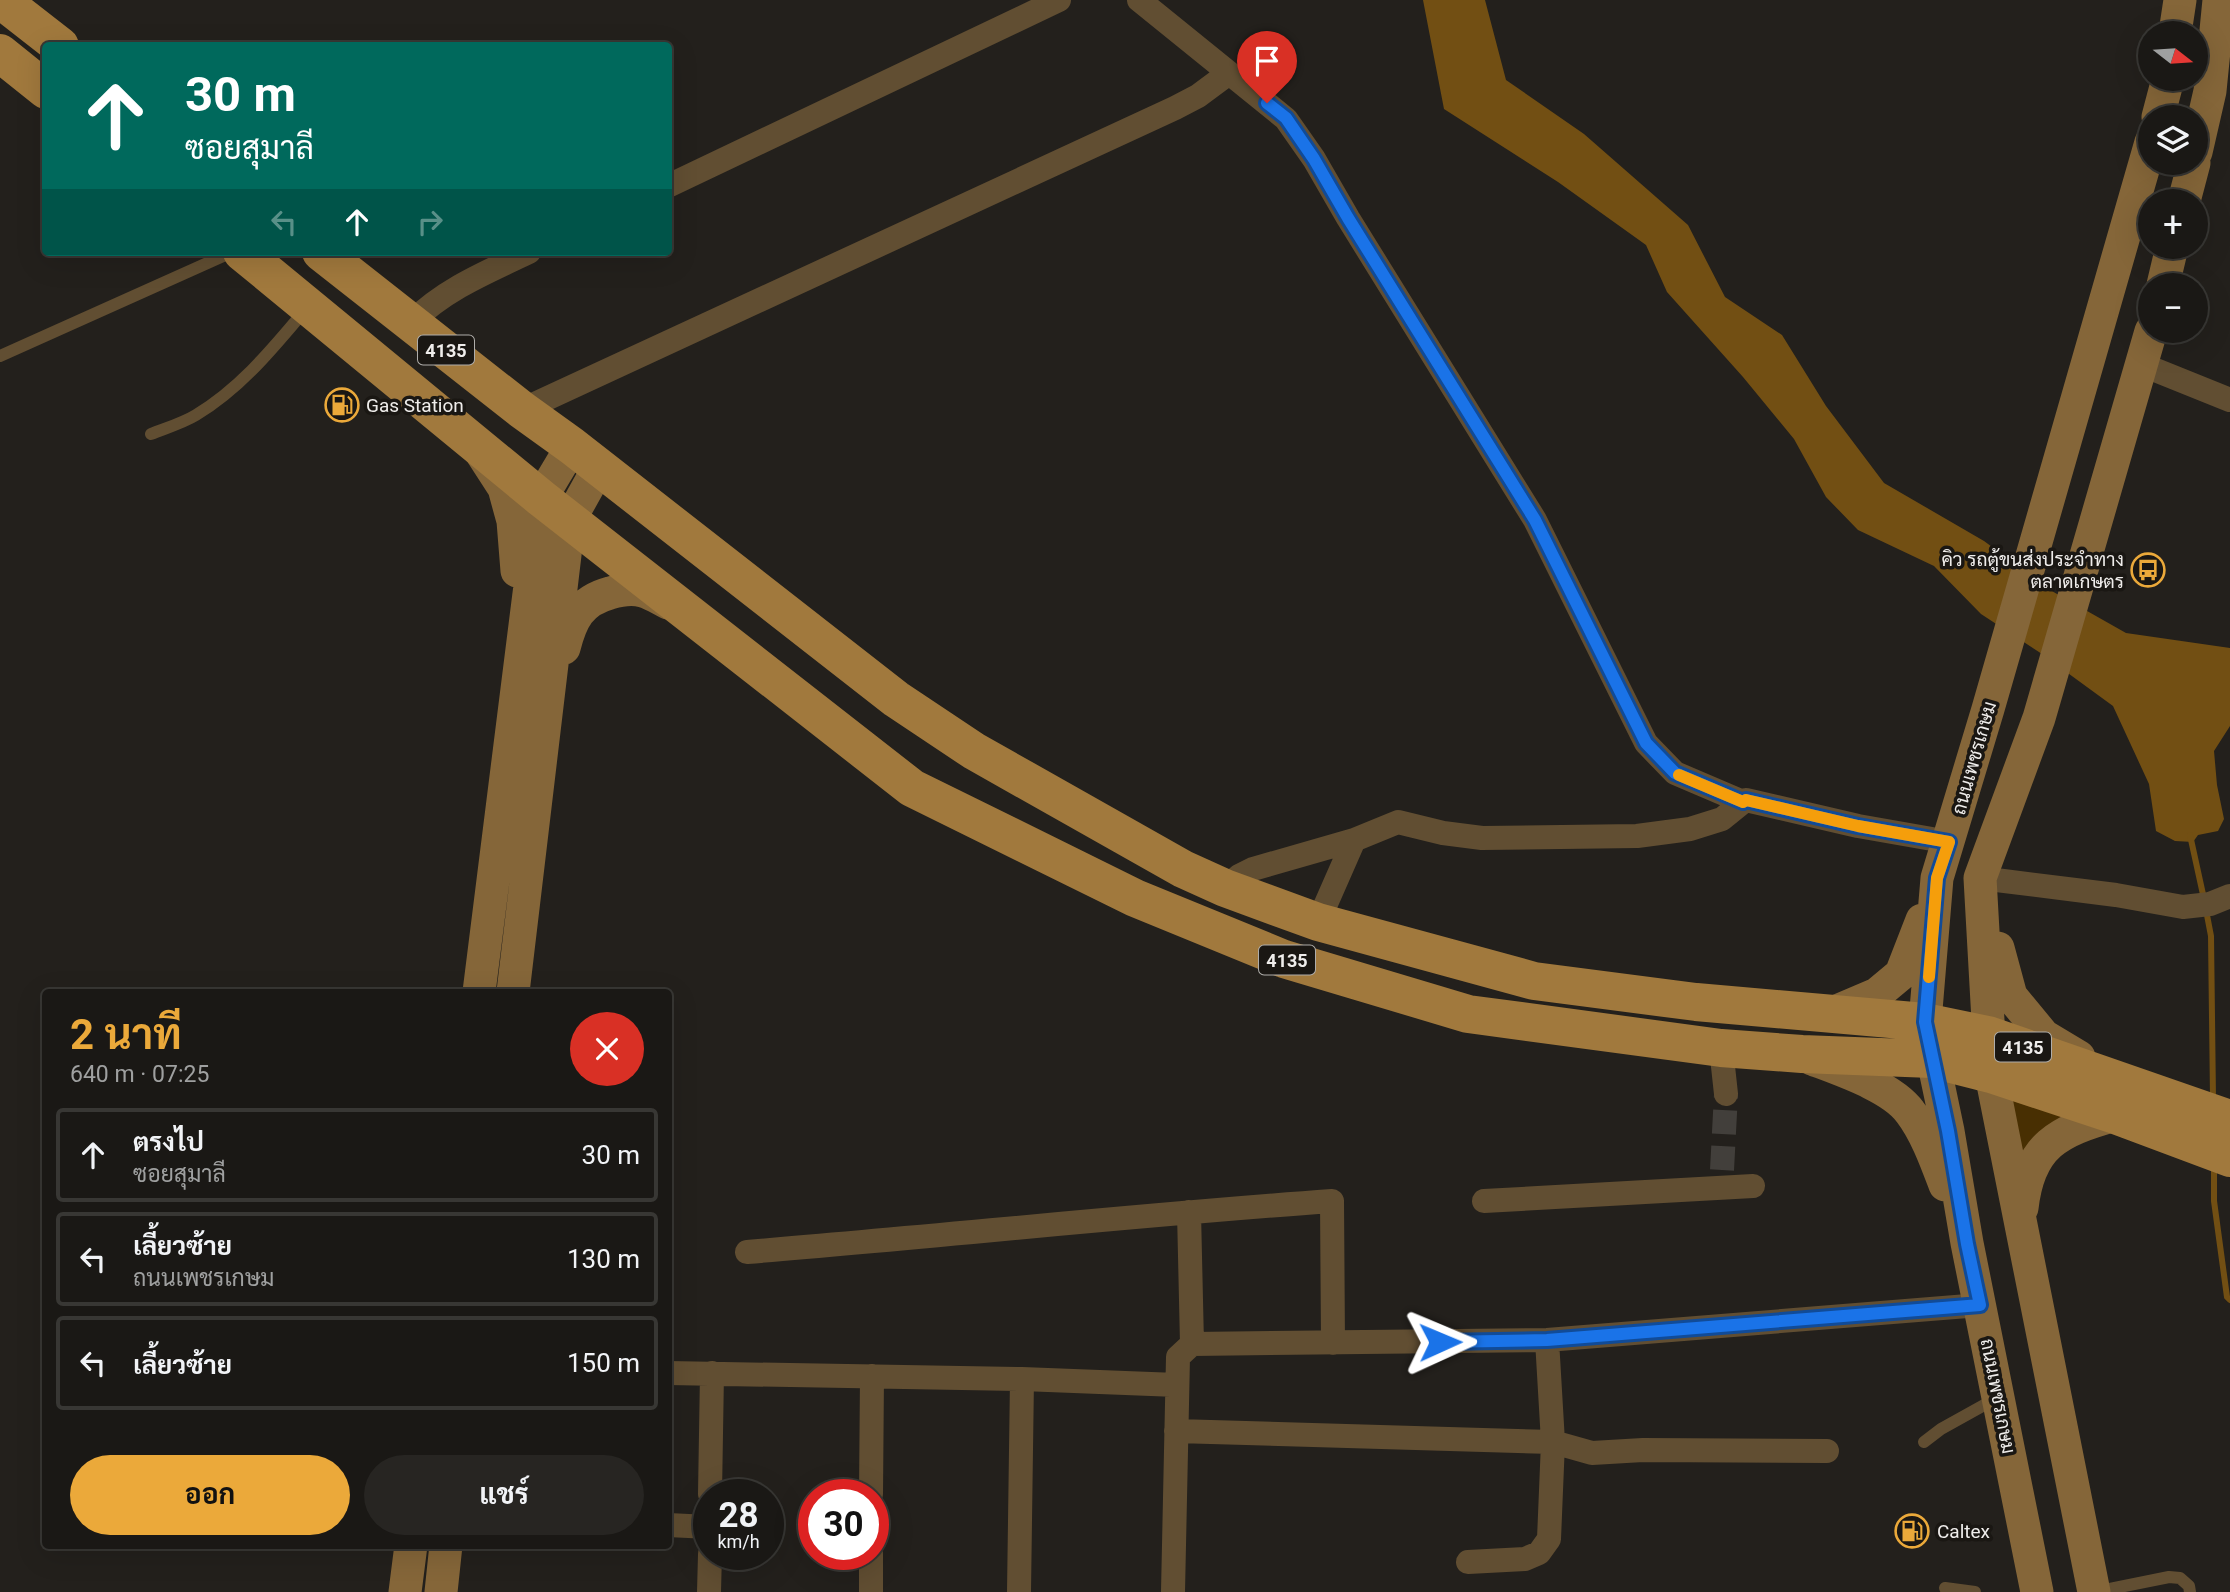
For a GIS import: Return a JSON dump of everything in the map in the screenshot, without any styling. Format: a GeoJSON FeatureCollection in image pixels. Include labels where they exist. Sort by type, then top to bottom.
{"type":"FeatureCollection","features":[{"type":"Feature","properties":{"kind":"main road"},"geometry":{"type":"LineString","coordinates":[[1,0],[55,42]]}},
{"type":"Feature","properties":{"kind":"main road"},"geometry":{"type":"LineString","coordinates":[[2177,21],[2180,0]]}},
{"type":"Feature","properties":{"kind":"main road"},"geometry":{"type":"LineString","coordinates":[[2208,124],[2220,96],[2219,0]]}},
{"type":"Feature","properties":{"kind":"main road"},"geometry":{"type":"LineString","coordinates":[[0,52],[42,87]]}},
{"type":"Feature","properties":{"kind":"main road","name":"ถนนเพชรเกษม"},"geometry":{"type":"LineString","coordinates":[[2037,1592],[1925,1022],[1937,878],[2141,175]]}},
{"type":"Feature","properties":{"kind":"main road","name":"4135"},"geometry":{"type":"LineString","coordinates":[[247,256],[555,510],[912,788],[1135,898],[1284,960],[1468,1014],[1721,1048],[1932,1059],[1991,1074],[2230,1119]]}},
{"type":"Feature","properties":{"kind":"main road","name":"4135"},"geometry":{"type":"LineString","coordinates":[[326,256],[896,699],[974,751],[1161,857],[1225,888],[1318,922],[1534,981],[1696,1002],[1925,1022],[1988,1035],[2117,1098],[2230,1158]]}},
{"type":"Feature","properties":{"kind":"main road"},"geometry":{"type":"LineString","coordinates":[[2094,1592],[1991,1074],[1980,878],[2039,719],[2148,343]]}},
{"type":"Feature","properties":{"kind":"main road"},"geometry":{"type":"LineString","coordinates":[[477,446],[504,488],[513,522],[530,717]]}},
{"type":"Feature","properties":{"kind":"main road"},"geometry":{"type":"LineString","coordinates":[[513,989],[530,717],[555,510],[585,457]]}},
{"type":"Feature","properties":{"kind":"main road"},"geometry":{"type":"LineString","coordinates":[[481,989],[530,717],[578,612],[596,597],[622,589],[642,591],[686,611]]}},
{"type":"Feature","properties":{"kind":"main road"},"geometry":{"type":"LineString","coordinates":[[1829,1013],[1877,993],[1902,974],[1937,878]]}},
{"type":"Feature","properties":{"kind":"main road"},"geometry":{"type":"LineString","coordinates":[[1980,878],[2011,996],[2044,1036],[2117,1098],[2087,1123],[2045,1146],[2034,1161],[2024,1191],[2021,1223]]}},
{"type":"Feature","properties":{"kind":"main road"},"geometry":{"type":"LineString","coordinates":[[1802,1054],[1878,1086],[1910,1111],[1937,1162],[1967,1244]]}},
{"type":"Feature","properties":{"kind":"main road"},"geometry":{"type":"LineString","coordinates":[[405,1592],[410,1549]]}},
{"type":"Feature","properties":{"kind":"main road"},"geometry":{"type":"LineString","coordinates":[[441,1592],[446,1549]]}},
{"type":"Feature","properties":{"kind":"street"},"geometry":{"type":"LineString","coordinates":[[672,184],[1059,0]]}},
{"type":"Feature","properties":{"kind":"street"},"geometry":{"type":"LineString","coordinates":[[1139,0],[1286,118],[1314,159],[1535,520],[1646,743],[1675,773],[1743,802]]}},
{"type":"Feature","properties":{"kind":"street"},"geometry":{"type":"LineString","coordinates":[[522,410],[1175,108],[1198,96],[1229,73]]}},
{"type":"Feature","properties":{"kind":"street"},"geometry":{"type":"LineString","coordinates":[[412,322],[433,302],[451,290],[520,256]]}},
{"type":"Feature","properties":{"kind":"street"},"geometry":{"type":"LineString","coordinates":[[2143,365],[2230,400]]}},
{"type":"Feature","properties":{"kind":"street"},"geometry":{"type":"LineString","coordinates":[[1225,888],[1253,869],[1354,840],[1398,822],[1443,833],[1482,838],[1637,836],[1690,829],[1722,819],[1746,800],[1858,826],[1949,842]]}},
{"type":"Feature","properties":{"kind":"street"},"geometry":{"type":"LineString","coordinates":[[1318,922],[1354,840]]}},
{"type":"Feature","properties":{"kind":"street"},"geometry":{"type":"LineString","coordinates":[[1980,878],[2116,895],[2183,907],[2220,900]]}},
{"type":"Feature","properties":{"kind":"street"},"geometry":{"type":"LineString","coordinates":[[1721,1048],[1726,1094]]}},
{"type":"Feature","properties":{"kind":"street"},"geometry":{"type":"LineString","coordinates":[[1695,1188],[1722,1170]]}},
{"type":"Feature","properties":{"kind":"street"},"geometry":{"type":"LineString","coordinates":[[1485,1201],[1753,1186]]}},
{"type":"Feature","properties":{"kind":"street"},"geometry":{"type":"LineString","coordinates":[[747,1252],[1332,1201],[1333,1343]]}},
{"type":"Feature","properties":{"kind":"street"},"geometry":{"type":"LineString","coordinates":[[1189,1212],[1192,1344]]}},
{"type":"Feature","properties":{"kind":"street"},"geometry":{"type":"LineString","coordinates":[[1173,1592],[1178,1357],[1192,1344],[1547,1340],[1980,1305]]}},
{"type":"Feature","properties":{"kind":"street"},"geometry":{"type":"LineString","coordinates":[[1468,1562],[1525,1559],[1539,1553],[1549,1539],[1553,1443],[1547,1340]]}},
{"type":"Feature","properties":{"kind":"street"},"geometry":{"type":"LineString","coordinates":[[672,1373],[1021,1379],[1177,1385]]}},
{"type":"Feature","properties":{"kind":"street"},"geometry":{"type":"LineString","coordinates":[[710,1479],[712,1373]]}},
{"type":"Feature","properties":{"kind":"street"},"geometry":{"type":"LineString","coordinates":[[871,1479],[872,1376]]}},
{"type":"Feature","properties":{"kind":"street"},"geometry":{"type":"LineString","coordinates":[[1019,1592],[1021,1379]]}},
{"type":"Feature","properties":{"kind":"street"},"geometry":{"type":"LineString","coordinates":[[1175,1431],[1553,1443],[1592,1453],[1643,1450],[1827,1451]]}},
{"type":"Feature","properties":{"kind":"street"},"geometry":{"type":"LineString","coordinates":[[672,1524],[693,1526]]}},
{"type":"Feature","properties":{"kind":"street"},"geometry":{"type":"LineString","coordinates":[[709,1592],[710,1570]]}},
{"type":"Feature","properties":{"kind":"street"},"geometry":{"type":"LineString","coordinates":[[871,1570],[871,1592]]}},
{"type":"Feature","properties":{"kind":"lane"},"geometry":{"type":"LineString","coordinates":[[0,356],[223,256]]}},
{"type":"Feature","properties":{"kind":"lane"},"geometry":{"type":"LineString","coordinates":[[151,435],[195,416],[227,394],[259,365],[308,307]]}},
{"type":"Feature","properties":{"kind":"lane"},"geometry":{"type":"LineString","coordinates":[[1923,1442],[1998,1397]]}},
{"type":"Feature","properties":{"kind":"lane"},"geometry":{"type":"LineString","coordinates":[[2094,1592],[2169,1577],[2180,1578],[2189,1586],[2190,1592]]}},
{"type":"Feature","properties":{"kind":"lane"},"geometry":{"type":"LineString","coordinates":[[1945,1588],[1975,1592]]}},
{"type":"Feature","properties":{"kind":"shaded area"},"geometry":{"type":"Polygon","coordinates":[[[1423,0],[1485,0],[1506,80],[1584,134],[1688,225],[1725,297],[1782,335],[1826,406],[1884,483],[1984,541],[2050,590],[2126,633],[2230,648],[2230,726],[2214,751],[2224,819],[2218,831],[2198,835],[2193,842],[2175,841],[2156,831],[2149,784],[2113,706],[1981,614],[1934,566],[1858,530],[1826,497],[1794,439],[1667,292],[1646,245],[1558,182],[1444,109],[1423,0]]]}},
{"type":"Feature","properties":{"kind":"shaded area"},"geometry":{"type":"Polygon","coordinates":[[[2010,1092],[2067,1114],[2018,1161],[2010,1092]]]}},
{"type":"Feature","properties":{"kind":"waterway"},"geometry":{"type":"LineString","coordinates":[[2190,835],[2204,899]]}},
{"type":"Feature","properties":{"kind":"waterway"},"geometry":{"type":"LineString","coordinates":[[2206,910],[2211,936],[2213,1098]]}},
{"type":"Feature","properties":{"kind":"waterway"},"geometry":{"type":"LineString","coordinates":[[2214,1165],[2214,1201],[2227,1297],[2230,1300]]}},
{"type":"Feature","properties":{"kind":"tunnel"},"geometry":{"type":"LineString","coordinates":[[1722,1170],[1726,1094]]}},
{"type":"Feature","properties":{"kind":"slow traffic"},"geometry":{"type":"LineString","coordinates":[[1679,775],[1743,802],[1746,800],[1858,826],[1949,842],[1937,878],[1929,977]]}},
{"type":"Feature","properties":{"kind":"place","name":"Gas Station"},"geometry":{"type":"Point","coordinates":[342,405]}},
{"type":"Feature","properties":{"kind":"place","name":"คิว รถตู้ขนส่งประจำทาง ตลาดเกษตร"},"geometry":{"type":"Point","coordinates":[2148,570]}},
{"type":"Feature","properties":{"kind":"place","name":"Caltex"},"geometry":{"type":"Point","coordinates":[1912,1531]}},
{"type":"Feature","properties":{"kind":"route"},"geometry":{"type":"LineString","coordinates":[[1267,103],[1286,118],[1314,159],[1535,520],[1646,743],[1675,773],[1743,802],[1746,800],[1858,826],[1949,842],[1937,878],[1925,1022],[1980,1305],[1547,1340],[1440,1342]]}}]}
